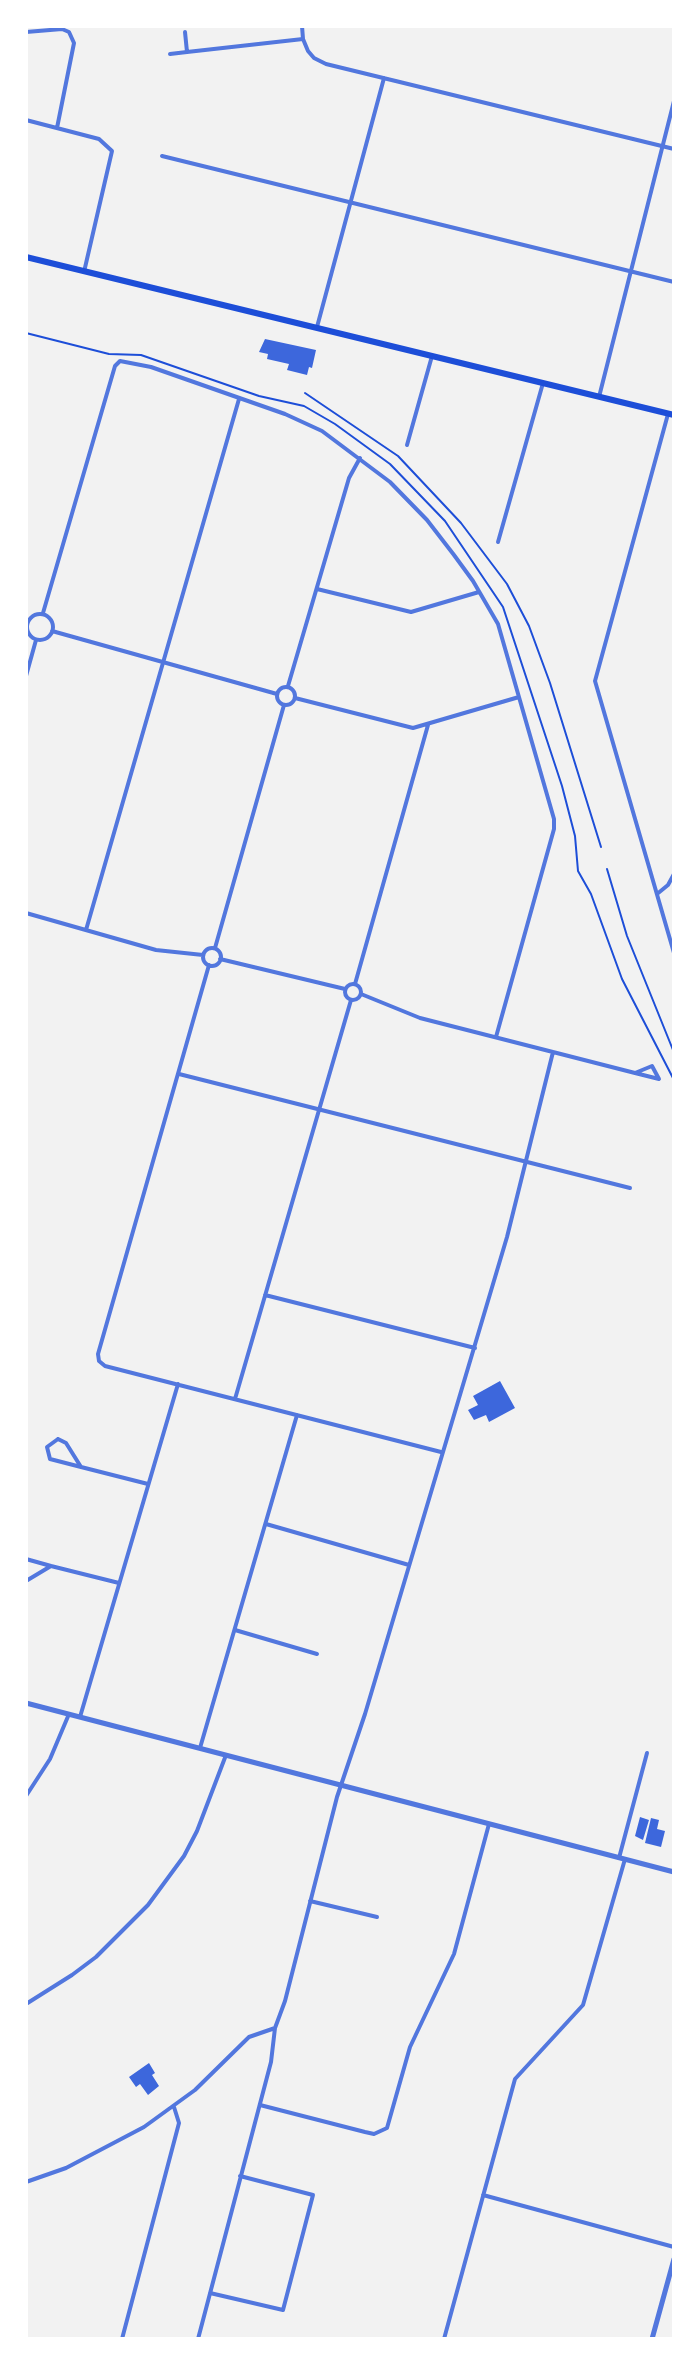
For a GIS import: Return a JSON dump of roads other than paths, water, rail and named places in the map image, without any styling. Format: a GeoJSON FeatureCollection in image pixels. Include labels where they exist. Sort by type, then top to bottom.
{"type":"FeatureCollection","features":[{"type":"Feature","properties":{"kind":"main road"},"geometry":{"type":"LineString","coordinates":[[26,257],[671,414]]}},
{"type":"Feature","properties":{"kind":"street"},"geometry":{"type":"LineString","coordinates":[[302,26],[303,39],[310,53],[322,62],[674,149]]}},
{"type":"Feature","properties":{"kind":"street"},"geometry":{"type":"LineString","coordinates":[[26,32],[62,29],[69,32],[74,43],[57,128]]}},
{"type":"Feature","properties":{"kind":"street"},"geometry":{"type":"LineString","coordinates":[[185,32],[187,52]]}},
{"type":"Feature","properties":{"kind":"street"},"geometry":{"type":"LineString","coordinates":[[170,54],[303,39]]}},
{"type":"Feature","properties":{"kind":"street"},"geometry":{"type":"LineString","coordinates":[[316,328],[384,78]]}},
{"type":"Feature","properties":{"kind":"street"},"geometry":{"type":"LineString","coordinates":[[599,397],[674,101]]}},
{"type":"Feature","properties":{"kind":"street"},"geometry":{"type":"LineString","coordinates":[[26,120],[99,139],[112,151],[84,272]]}},
{"type":"Feature","properties":{"kind":"street"},"geometry":{"type":"LineString","coordinates":[[162,156],[674,282]]}},
{"type":"Feature","properties":{"kind":"street"},"geometry":{"type":"LineString","coordinates":[[407,445],[432,356]]}},
{"type":"Feature","properties":{"kind":"street"},"geometry":{"type":"LineString","coordinates":[[43,613],[115,366],[120,361],[151,367],[285,414],[322,431],[390,482],[427,520],[498,624],[554,825],[496,1037]]}},
{"type":"Feature","properties":{"kind":"street"},"geometry":{"type":"LineString","coordinates":[[498,542],[543,383]]}},
{"type":"Feature","properties":{"kind":"street"},"geometry":{"type":"LineString","coordinates":[[86,930],[239,399]]}},
{"type":"Feature","properties":{"kind":"street"},"geometry":{"type":"LineString","coordinates":[[671,414],[595,681],[674,953]]}},
{"type":"Feature","properties":{"kind":"street"},"geometry":{"type":"LineString","coordinates":[[288,686],[349,478],[360,458]]}},
{"type":"Feature","properties":{"kind":"street"},"geometry":{"type":"LineString","coordinates":[[317,589],[411,612],[479,592]]}},
{"type":"Feature","properties":{"kind":"street"},"geometry":{"type":"LineString","coordinates":[[43,613],[50,617],[52,631],[43,640],[36,640],[29,635],[26,623],[35,614],[43,613]]}},
{"type":"Feature","properties":{"kind":"street"},"geometry":{"type":"LineString","coordinates":[[52,631],[277,694]]}},
{"type":"Feature","properties":{"kind":"street"},"geometry":{"type":"LineString","coordinates":[[26,676],[36,640]]}},
{"type":"Feature","properties":{"kind":"street"},"geometry":{"type":"LineString","coordinates":[[288,686],[294,690],[295,698],[292,703],[284,705],[277,699],[277,694],[282,687],[288,686]]}},
{"type":"Feature","properties":{"kind":"street"},"geometry":{"type":"LineString","coordinates":[[295,698],[413,728],[519,697]]}},
{"type":"Feature","properties":{"kind":"street"},"geometry":{"type":"LineString","coordinates":[[215,948],[284,705]]}},
{"type":"Feature","properties":{"kind":"street"},"geometry":{"type":"LineString","coordinates":[[355,984],[428,725]]}},
{"type":"Feature","properties":{"kind":"street"},"geometry":{"type":"LineString","coordinates":[[657,894],[668,885],[674,874]]}},
{"type":"Feature","properties":{"kind":"street"},"geometry":{"type":"LineString","coordinates":[[26,913],[156,950],[203,955]]}},
{"type":"Feature","properties":{"kind":"street"},"geometry":{"type":"LineString","coordinates":[[208,948],[215,948],[219,951],[220,959],[215,965],[209,965],[203,960],[203,955],[208,948]]}},
{"type":"Feature","properties":{"kind":"street"},"geometry":{"type":"LineString","coordinates":[[220,959],[345,989]]}},
{"type":"Feature","properties":{"kind":"street"},"geometry":{"type":"LineString","coordinates":[[209,965],[98,1354],[99,1361],[105,1366],[441,1453]]}},
{"type":"Feature","properties":{"kind":"street"},"geometry":{"type":"LineString","coordinates":[[345,989],[351,983],[355,984],[361,989],[361,994]]}},
{"type":"Feature","properties":{"kind":"street"},"geometry":{"type":"LineString","coordinates":[[345,989],[347,998],[351,1000]]}},
{"type":"Feature","properties":{"kind":"street"},"geometry":{"type":"LineString","coordinates":[[361,994],[420,1018],[496,1037],[553,1052],[635,1073],[659,1079],[653,1066],[635,1073]]}},
{"type":"Feature","properties":{"kind":"street"},"geometry":{"type":"LineString","coordinates":[[351,1000],[361,994]]}},
{"type":"Feature","properties":{"kind":"street"},"geometry":{"type":"LineString","coordinates":[[235,1399],[351,1000]]}},
{"type":"Feature","properties":{"kind":"street"},"geometry":{"type":"LineString","coordinates":[[198,2339],[260,2105],[274,2047],[275,2028],[285,2001],[341,1785],[475,1348],[553,1052]]}},
{"type":"Feature","properties":{"kind":"street"},"geometry":{"type":"LineString","coordinates":[[178,1074],[630,1188]]}},
{"type":"Feature","properties":{"kind":"street"},"geometry":{"type":"LineString","coordinates":[[265,1295],[475,1348]]}},
{"type":"Feature","properties":{"kind":"street"},"geometry":{"type":"LineString","coordinates":[[80,1717],[178,1384]]}},
{"type":"Feature","properties":{"kind":"street"},"geometry":{"type":"LineString","coordinates":[[200,1748],[297,1415]]}},
{"type":"Feature","properties":{"kind":"street"},"geometry":{"type":"LineString","coordinates":[[81,1467],[62,1440],[52,1440],[47,1447],[50,1459],[81,1467],[148,1484]]}},
{"type":"Feature","properties":{"kind":"street"},"geometry":{"type":"LineString","coordinates":[[266,1524],[409,1565]]}},
{"type":"Feature","properties":{"kind":"street"},"geometry":{"type":"LineString","coordinates":[[26,1559],[119,1583]]}},
{"type":"Feature","properties":{"kind":"street"},"geometry":{"type":"LineString","coordinates":[[26,1581],[51,1566]]}},
{"type":"Feature","properties":{"kind":"street"},"geometry":{"type":"LineString","coordinates":[[234,1630],[317,1654]]}},
{"type":"Feature","properties":{"kind":"street"},"geometry":{"type":"LineString","coordinates":[[26,1703],[674,1872]]}},
{"type":"Feature","properties":{"kind":"street"},"geometry":{"type":"LineString","coordinates":[[26,1796],[50,1759],[69,1714]]}},
{"type":"Feature","properties":{"kind":"street"},"geometry":{"type":"LineString","coordinates":[[444,2339],[516,2075],[583,2005],[647,1753]]}},
{"type":"Feature","properties":{"kind":"street"},"geometry":{"type":"LineString","coordinates":[[26,2004],[96,1957],[148,1905],[184,1856],[197,1831],[226,1755]]}},
{"type":"Feature","properties":{"kind":"street"},"geometry":{"type":"LineString","coordinates":[[260,2105],[374,2134],[387,2128],[410,2047],[454,1954],[489,1824]]}},
{"type":"Feature","properties":{"kind":"street"},"geometry":{"type":"LineString","coordinates":[[310,1901],[377,1917]]}},
{"type":"Feature","properties":{"kind":"street"},"geometry":{"type":"LineString","coordinates":[[26,2182],[66,2168],[119,2142],[174,2107],[249,2037],[275,2028]]}},
{"type":"Feature","properties":{"kind":"street"},"geometry":{"type":"LineString","coordinates":[[122,2339],[179,2123],[174,2107]]}},
{"type":"Feature","properties":{"kind":"street"},"geometry":{"type":"LineString","coordinates":[[210,2293],[283,2310],[313,2195],[240,2176]]}},
{"type":"Feature","properties":{"kind":"street"},"geometry":{"type":"LineString","coordinates":[[483,2195],[674,2247]]}},
{"type":"Feature","properties":{"kind":"street"},"geometry":{"type":"LineString","coordinates":[[652,2339],[674,2259]]}}]}
